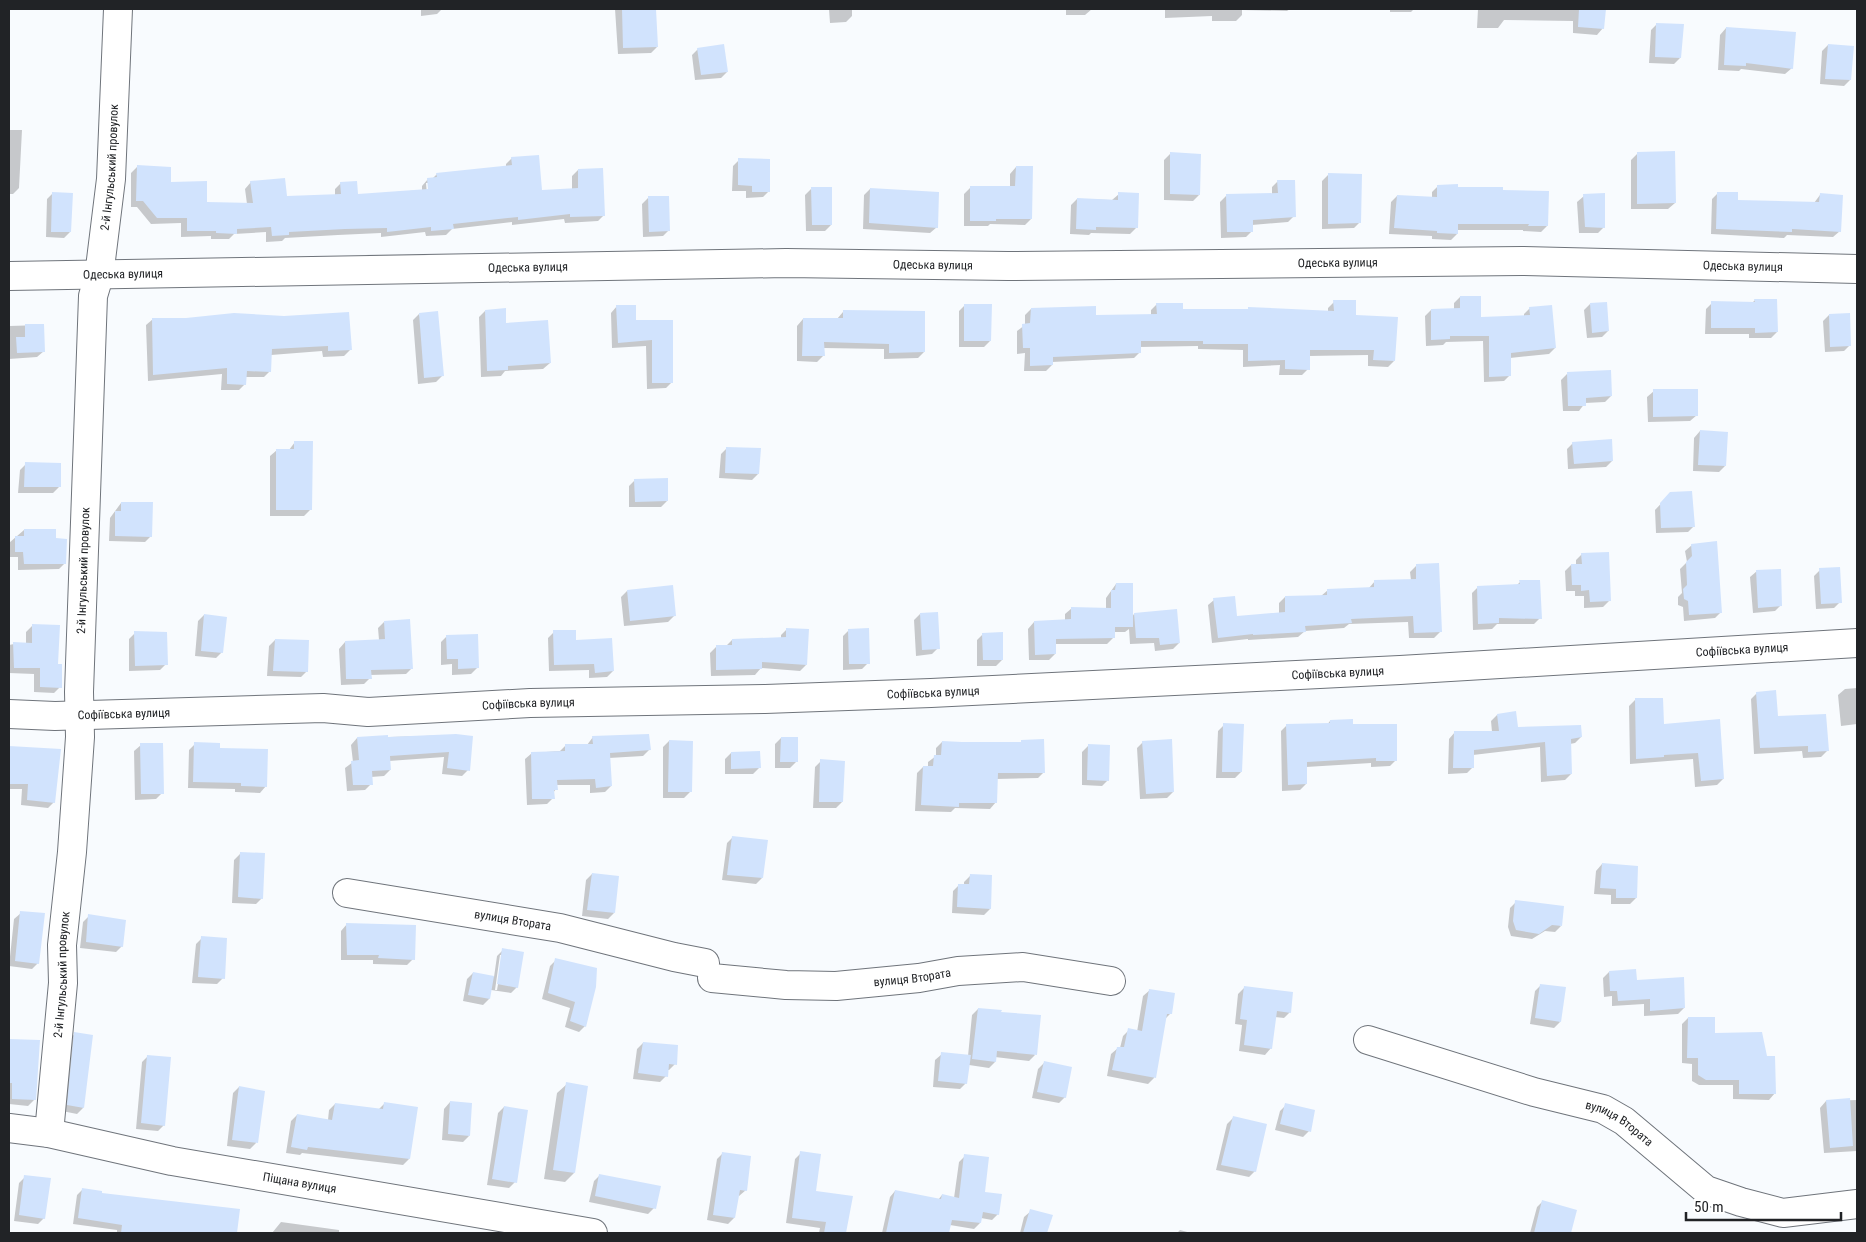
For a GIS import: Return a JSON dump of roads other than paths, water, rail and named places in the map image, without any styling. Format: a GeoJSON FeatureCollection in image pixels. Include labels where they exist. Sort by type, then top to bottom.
{"type":"FeatureCollection","features":[{"type":"Feature","properties":{"kind":"street","name":"2-й Інгульський провулок"},"geometry":{"type":"LineString","coordinates":[[49,1133],[63,983],[62,945],[72,852],[80,737],[93,296],[99,276],[112,179],[118,9]]}},
{"type":"Feature","properties":{"kind":"street","name":"Одеська вулиця"},"geometry":{"type":"LineString","coordinates":[[9,276],[99,276],[786,263],[1008,266],[1433,260],[1857,269]]}},
{"type":"Feature","properties":{"kind":"street","name":"Софіївська вулиця"},"geometry":{"type":"LineString","coordinates":[[9,714],[55,716],[323,708],[368,712],[530,703],[765,699],[931,693],[1400,670],[1857,643]]}},
{"type":"Feature","properties":{"kind":"street","name":"вулиця Втората"},"geometry":{"type":"LineString","coordinates":[[347,892],[560,928],[674,957],[709,971],[786,985],[836,986],[920,978],[958,971],[1023,967],[1111,981]]}},
{"type":"Feature","properties":{"kind":"street","name":"вулиця Втората"},"geometry":{"type":"LineString","coordinates":[[1368,1040],[1534,1092],[1602,1109],[1624,1121],[1706,1190],[1741,1202],[1783,1213],[1857,1204]]}},
{"type":"Feature","properties":{"kind":"street","name":"Піщана вулиця"},"geometry":{"type":"LineString","coordinates":[[9,1128],[49,1133],[172,1161],[593,1233]]}}]}
